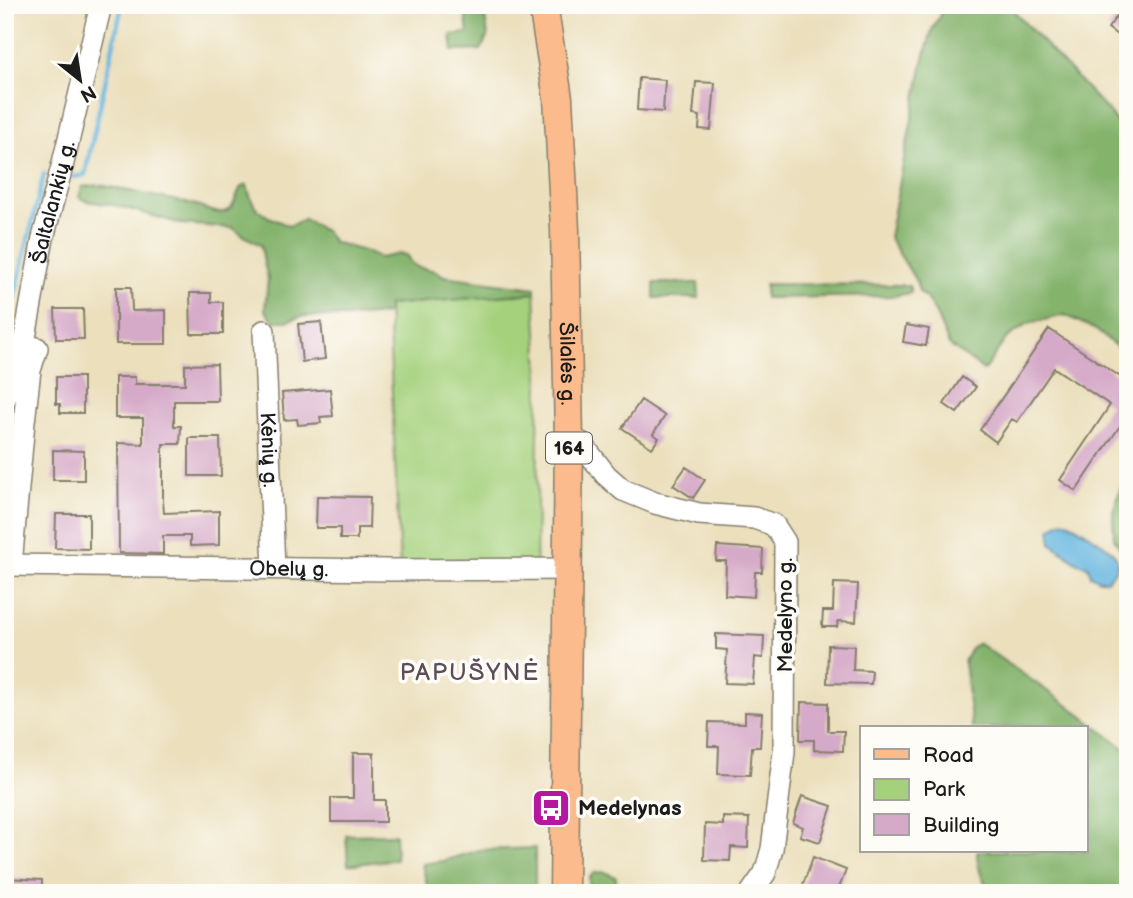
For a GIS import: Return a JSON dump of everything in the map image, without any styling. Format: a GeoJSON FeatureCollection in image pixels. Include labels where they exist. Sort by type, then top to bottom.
{"type":"FeatureCollection","features":[{"type":"Feature","properties":{"kind":"main road","name":"Šilalės g."},"geometry":{"type":"LineString","coordinates":[[542,5],[558,98],[565,230],[569,439],[564,893]]}},
{"type":"Feature","properties":{"kind":"street","name":"Šaltalankių g."},"geometry":{"type":"LineString","coordinates":[[5,399],[24,343],[43,238],[100,5]]}},
{"type":"Feature","properties":{"kind":"street","name":"Kėnių g."},"geometry":{"type":"LineString","coordinates":[[264,331],[274,568]]}},
{"type":"Feature","properties":{"kind":"street","name":"Obelų g."},"geometry":{"type":"LineString","coordinates":[[24,343],[37,348],[30,370],[8,565],[390,570],[568,569]]}},
{"type":"Feature","properties":{"kind":"street","name":"Medelyno g."},"geometry":{"type":"LineString","coordinates":[[569,439],[581,443],[606,475],[623,490],[655,503],[699,514],[754,518],[774,525],[785,542],[784,752],[772,849],[765,873],[751,893]]}},
{"type":"Feature","properties":{"kind":"green space"},"geometry":{"type":"Polygon","coordinates":[[[464,5],[483,5],[488,35],[481,50],[453,51],[451,35],[468,33],[464,5]]]}},
{"type":"Feature","properties":{"kind":"green space"},"geometry":{"type":"Polygon","coordinates":[[[945,5],[1008,5],[1128,136],[1128,356],[1096,330],[1065,315],[1027,324],[1006,339],[984,370],[949,345],[935,312],[919,291],[916,281],[889,237],[923,62],[932,30],[945,5]]]}},
{"type":"Feature","properties":{"kind":"green space"},"geometry":{"type":"Polygon","coordinates":[[[100,185],[222,212],[231,208],[241,187],[247,185],[253,202],[261,213],[290,226],[304,219],[326,232],[333,242],[380,258],[407,255],[410,262],[417,267],[436,271],[444,276],[535,288],[535,293],[388,305],[388,314],[303,316],[276,321],[265,310],[268,278],[261,245],[233,228],[182,224],[79,197],[82,187],[100,185]]]}},
{"type":"Feature","properties":{"kind":"green space"},"geometry":{"type":"Polygon","coordinates":[[[654,283],[698,283],[699,298],[654,298],[654,283]]]}},
{"type":"Feature","properties":{"kind":"green space"},"geometry":{"type":"Polygon","coordinates":[[[765,284],[898,285],[909,286],[911,293],[893,296],[765,298],[765,284]]]}},
{"type":"Feature","properties":{"kind":"green space"},"geometry":{"type":"Polygon","coordinates":[[[535,293],[539,375],[536,569],[400,569],[388,305],[535,293]]]}},
{"type":"Feature","properties":{"kind":"green space"},"geometry":{"type":"Polygon","coordinates":[[[1128,467],[1128,559],[1114,539],[1113,511],[1128,467]]]}},
{"type":"Feature","properties":{"kind":"green space"},"geometry":{"type":"Polygon","coordinates":[[[978,643],[1128,751],[1128,893],[993,893],[985,884],[977,852],[1088,852],[1088,726],[972,726],[964,662],[971,648],[978,643]]]}},
{"type":"Feature","properties":{"kind":"green space"},"geometry":{"type":"Polygon","coordinates":[[[395,834],[396,859],[348,865],[346,835],[395,834]]]}},
{"type":"Feature","properties":{"kind":"green space"},"geometry":{"type":"Polygon","coordinates":[[[535,848],[535,893],[429,893],[422,864],[479,850],[535,848]]]}},
{"type":"Feature","properties":{"kind":"green space"},"geometry":{"type":"Polygon","coordinates":[[[604,872],[616,877],[616,893],[589,893],[589,878],[594,873],[604,872]]]}},
{"type":"Feature","properties":{"kind":"water"},"geometry":{"type":"Polygon","coordinates":[[[1065,521],[1101,542],[1116,556],[1116,567],[1107,580],[1099,580],[1091,575],[1088,566],[1078,563],[1051,543],[1051,529],[1065,521]]]}},
{"type":"Feature","properties":{"kind":"building"},"geometry":{"type":"Polygon","coordinates":[[[1125,5],[1128,5],[1128,43],[1108,28],[1125,5]]]}},
{"type":"Feature","properties":{"kind":"building"},"geometry":{"type":"Polygon","coordinates":[[[639,78],[665,80],[663,112],[637,110],[639,78]]]}},
{"type":"Feature","properties":{"kind":"building"},"geometry":{"type":"Polygon","coordinates":[[[696,82],[715,83],[711,130],[699,129],[700,116],[693,115],[696,82]]]}},
{"type":"Feature","properties":{"kind":"building"},"geometry":{"type":"Polygon","coordinates":[[[116,287],[131,287],[132,311],[166,310],[166,344],[116,344],[116,287]]]}},
{"type":"Feature","properties":{"kind":"building"},"geometry":{"type":"Polygon","coordinates":[[[190,293],[211,293],[211,302],[223,302],[223,334],[191,334],[190,293]]]}},
{"type":"Feature","properties":{"kind":"building"},"geometry":{"type":"Polygon","coordinates":[[[55,309],[83,309],[84,339],[56,339],[55,309]]]}},
{"type":"Feature","properties":{"kind":"building"},"geometry":{"type":"Polygon","coordinates":[[[321,322],[325,359],[302,362],[298,324],[321,322]]]}},
{"type":"Feature","properties":{"kind":"building"},"geometry":{"type":"Polygon","coordinates":[[[906,325],[929,329],[926,346],[903,342],[906,325]]]}},
{"type":"Feature","properties":{"kind":"building"},"geometry":{"type":"Polygon","coordinates":[[[1049,329],[1128,382],[1128,414],[1076,491],[1060,480],[1110,405],[1054,368],[1017,422],[1012,419],[996,442],[980,430],[1049,329]]]}},
{"type":"Feature","properties":{"kind":"building"},"geometry":{"type":"Polygon","coordinates":[[[217,364],[218,401],[174,401],[174,426],[181,426],[180,444],[163,444],[163,500],[164,513],[219,511],[219,545],[190,546],[190,536],[163,536],[163,554],[119,553],[118,443],[143,444],[143,418],[115,418],[115,377],[135,377],[135,384],[185,384],[185,365],[217,364]]]}},
{"type":"Feature","properties":{"kind":"building"},"geometry":{"type":"Polygon","coordinates":[[[56,377],[83,377],[83,413],[60,413],[60,404],[56,404],[56,377]]]}},
{"type":"Feature","properties":{"kind":"building"},"geometry":{"type":"Polygon","coordinates":[[[962,377],[976,387],[957,413],[944,404],[962,377]]]}},
{"type":"Feature","properties":{"kind":"building"},"geometry":{"type":"Polygon","coordinates":[[[330,389],[333,416],[320,417],[321,423],[298,425],[297,419],[284,420],[282,393],[330,389]]]}},
{"type":"Feature","properties":{"kind":"building"},"geometry":{"type":"Polygon","coordinates":[[[641,400],[665,416],[653,434],[659,438],[652,448],[622,428],[641,400]]]}},
{"type":"Feature","properties":{"kind":"building"},"geometry":{"type":"Polygon","coordinates":[[[189,438],[220,438],[221,476],[189,476],[189,438]]]}},
{"type":"Feature","properties":{"kind":"building"},"geometry":{"type":"Polygon","coordinates":[[[53,450],[84,451],[84,480],[53,480],[53,450]]]}},
{"type":"Feature","properties":{"kind":"building"},"geometry":{"type":"Polygon","coordinates":[[[686,467],[705,480],[693,498],[673,485],[686,467]]]}},
{"type":"Feature","properties":{"kind":"building"},"geometry":{"type":"Polygon","coordinates":[[[317,496],[370,497],[369,528],[357,528],[357,539],[340,539],[340,528],[316,528],[317,496]]]}},
{"type":"Feature","properties":{"kind":"building"},"geometry":{"type":"Polygon","coordinates":[[[56,514],[89,514],[89,549],[55,548],[56,514]]]}},
{"type":"Feature","properties":{"kind":"building"},"geometry":{"type":"Polygon","coordinates":[[[717,546],[763,549],[762,572],[755,572],[754,597],[725,595],[726,561],[716,561],[717,546]]]}},
{"type":"Feature","properties":{"kind":"building"},"geometry":{"type":"Polygon","coordinates":[[[834,583],[858,584],[856,622],[838,621],[837,627],[822,627],[823,611],[833,611],[834,583]]]}},
{"type":"Feature","properties":{"kind":"building"},"geometry":{"type":"Polygon","coordinates":[[[716,634],[764,636],[763,658],[755,657],[753,684],[725,683],[727,650],[716,649],[716,634]]]}},
{"type":"Feature","properties":{"kind":"building"},"geometry":{"type":"Polygon","coordinates":[[[828,645],[854,646],[853,670],[872,671],[871,684],[827,683],[828,645]]]}},
{"type":"Feature","properties":{"kind":"building"},"geometry":{"type":"Polygon","coordinates":[[[801,702],[828,703],[828,731],[844,731],[843,751],[814,750],[814,740],[800,740],[801,702]]]}},
{"type":"Feature","properties":{"kind":"building"},"geometry":{"type":"Polygon","coordinates":[[[745,712],[762,713],[760,747],[752,747],[750,775],[718,774],[719,746],[708,746],[709,722],[745,723],[745,712]]]}},
{"type":"Feature","properties":{"kind":"building"},"geometry":{"type":"Polygon","coordinates":[[[353,753],[374,753],[374,800],[385,800],[385,822],[331,822],[331,798],[353,798],[353,753]]]}},
{"type":"Feature","properties":{"kind":"building"},"geometry":{"type":"Polygon","coordinates":[[[802,796],[832,806],[820,842],[800,836],[803,827],[793,823],[802,796]]]}},
{"type":"Feature","properties":{"kind":"building"},"geometry":{"type":"Polygon","coordinates":[[[723,817],[749,818],[748,848],[731,847],[730,861],[704,860],[705,824],[723,825],[723,817]]]}},
{"type":"Feature","properties":{"kind":"building"},"geometry":{"type":"Polygon","coordinates":[[[813,857],[846,870],[837,893],[800,893],[813,857]]]}},
{"type":"Feature","properties":{"kind":"building"},"geometry":{"type":"Polygon","coordinates":[[[5,878],[42,880],[42,893],[5,893],[5,878]]]}},
{"type":"Feature","properties":{"kind":"waterway"},"geometry":{"type":"LineString","coordinates":[[73,177],[85,175],[122,5]]}},
{"type":"Feature","properties":{"kind":"waterway"},"geometry":{"type":"LineString","coordinates":[[5,335],[44,174]]}},
{"type":"Feature","properties":{"kind":"place","name":"Medelynas"},"geometry":{"type":"Point","coordinates":[551,808]}},
{"type":"Feature","properties":{"kind":"district","name":"PAPUŠYNĖ"},"geometry":{"type":"Point","coordinates":[470,672]}}]}
